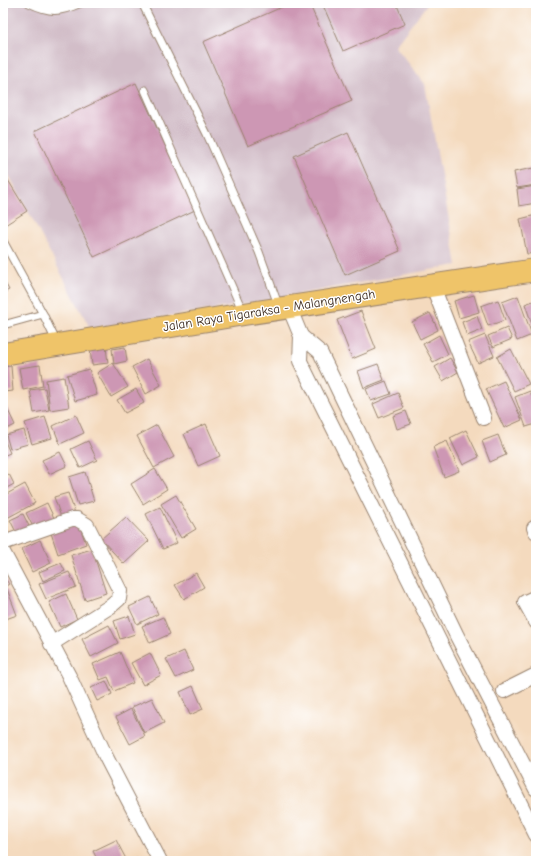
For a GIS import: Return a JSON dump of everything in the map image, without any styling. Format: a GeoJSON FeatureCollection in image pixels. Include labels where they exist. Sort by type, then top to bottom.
{"type":"FeatureCollection","features":[{"type":"Feature","properties":{"kind":"main road","name":"Jalan Raya Tigaraksa - Malangnengah"},"geometry":{"type":"LineString","coordinates":[[3,354],[432,284],[536,270]]}},
{"type":"Feature","properties":{"kind":"street"},"geometry":{"type":"LineString","coordinates":[[432,284],[484,418]]}},
{"type":"Feature","properties":{"kind":"street"},"geometry":{"type":"LineString","coordinates":[[285,308],[301,336],[320,352],[457,636],[536,789]]}},
{"type":"Feature","properties":{"kind":"street"},"geometry":{"type":"LineString","coordinates":[[301,336],[300,361],[536,835]]}},
{"type":"Feature","properties":{"kind":"street"},"geometry":{"type":"LineString","coordinates":[[3,543],[72,519],[77,519],[87,525],[120,591],[119,599],[111,606],[51,644]]}},
{"type":"Feature","properties":{"kind":"street"},"geometry":{"type":"LineString","coordinates":[[536,527],[534,528],[536,532]]}},
{"type":"Feature","properties":{"kind":"street"},"geometry":{"type":"LineString","coordinates":[[3,552],[69,676],[106,757],[160,861]]}},
{"type":"Feature","properties":{"kind":"street"},"geometry":{"type":"LineString","coordinates":[[536,597],[525,602],[536,622]]}},
{"type":"Feature","properties":{"kind":"street"},"geometry":{"type":"LineString","coordinates":[[504,691],[536,675]]}},
{"type":"Feature","properties":{"kind":"lane"},"geometry":{"type":"LineString","coordinates":[[29,3],[45,11],[59,11],[81,3]]}},
{"type":"Feature","properties":{"kind":"lane"},"geometry":{"type":"LineString","coordinates":[[142,3],[207,134],[285,308]]}},
{"type":"Feature","properties":{"kind":"lane"},"geometry":{"type":"LineString","coordinates":[[145,90],[244,314]]}},
{"type":"Feature","properties":{"kind":"lane"},"geometry":{"type":"LineString","coordinates":[[3,241],[43,314],[58,345]]}},
{"type":"Feature","properties":{"kind":"lane"},"geometry":{"type":"LineString","coordinates":[[3,325],[43,314]]}},
{"type":"Feature","properties":{"kind":"shaded area"},"geometry":{"type":"Polygon","coordinates":[[[3,3],[428,3],[395,46],[425,84],[457,265],[228,307],[90,328],[3,164],[3,3]]]}},
{"type":"Feature","properties":{"kind":"building"},"geometry":{"type":"Polygon","coordinates":[[[291,3],[309,3],[352,101],[248,146],[203,42],[291,3]]]}},
{"type":"Feature","properties":{"kind":"building"},"geometry":{"type":"Polygon","coordinates":[[[322,3],[396,3],[405,24],[343,51],[322,3]]]}},
{"type":"Feature","properties":{"kind":"building"},"geometry":{"type":"Polygon","coordinates":[[[136,83],[195,210],[94,257],[35,131],[136,83]]]}},
{"type":"Feature","properties":{"kind":"building"},"geometry":{"type":"Polygon","coordinates":[[[348,132],[400,251],[345,275],[294,156],[348,132]]]}},
{"type":"Feature","properties":{"kind":"building"},"geometry":{"type":"Polygon","coordinates":[[[533,168],[536,185],[517,188],[514,172],[533,168]]]}},
{"type":"Feature","properties":{"kind":"building"},"geometry":{"type":"Polygon","coordinates":[[[3,172],[27,211],[5,225],[3,223],[3,172]]]}},
{"type":"Feature","properties":{"kind":"building"},"geometry":{"type":"Polygon","coordinates":[[[536,186],[536,203],[519,206],[517,189],[536,186]]]}},
{"type":"Feature","properties":{"kind":"building"},"geometry":{"type":"Polygon","coordinates":[[[536,215],[536,253],[527,254],[520,219],[536,215]]]}},
{"type":"Feature","properties":{"kind":"building"},"geometry":{"type":"Polygon","coordinates":[[[3,279],[9,290],[3,293],[3,279]]]}},
{"type":"Feature","properties":{"kind":"building"},"geometry":{"type":"Polygon","coordinates":[[[474,295],[479,312],[459,318],[454,301],[474,295]]]}},
{"type":"Feature","properties":{"kind":"building"},"geometry":{"type":"Polygon","coordinates":[[[518,296],[532,335],[517,341],[502,302],[518,296]]]}},
{"type":"Feature","properties":{"kind":"building"},"geometry":{"type":"Polygon","coordinates":[[[498,300],[505,320],[488,326],[481,306],[498,300]]]}},
{"type":"Feature","properties":{"kind":"building"},"geometry":{"type":"Polygon","coordinates":[[[536,300],[536,336],[525,304],[536,300]]]}},
{"type":"Feature","properties":{"kind":"building"},"geometry":{"type":"Polygon","coordinates":[[[361,311],[376,349],[352,359],[337,320],[361,311]]]}},
{"type":"Feature","properties":{"kind":"building"},"geometry":{"type":"Polygon","coordinates":[[[430,313],[438,330],[420,339],[412,322],[430,313]]]}},
{"type":"Feature","properties":{"kind":"building"},"geometry":{"type":"Polygon","coordinates":[[[477,316],[482,330],[467,336],[462,322],[477,316]]]}},
{"type":"Feature","properties":{"kind":"building"},"geometry":{"type":"Polygon","coordinates":[[[507,328],[512,339],[493,347],[488,336],[507,328]]]}},
{"type":"Feature","properties":{"kind":"building"},"geometry":{"type":"Polygon","coordinates":[[[439,335],[448,354],[433,362],[423,344],[439,335]]]}},
{"type":"Feature","properties":{"kind":"building"},"geometry":{"type":"Polygon","coordinates":[[[485,335],[494,356],[478,363],[468,342],[485,335]]]}},
{"type":"Feature","properties":{"kind":"building"},"geometry":{"type":"Polygon","coordinates":[[[106,347],[108,363],[92,365],[90,349],[106,347]]]}},
{"type":"Feature","properties":{"kind":"building"},"geometry":{"type":"Polygon","coordinates":[[[125,347],[127,361],[114,364],[112,349],[125,347]]]}},
{"type":"Feature","properties":{"kind":"building"},"geometry":{"type":"Polygon","coordinates":[[[511,349],[529,384],[514,391],[497,357],[511,349]]]}},
{"type":"Feature","properties":{"kind":"building"},"geometry":{"type":"Polygon","coordinates":[[[450,358],[458,372],[443,381],[435,367],[450,358]]]}},
{"type":"Feature","properties":{"kind":"building"},"geometry":{"type":"Polygon","coordinates":[[[147,359],[161,385],[146,394],[132,367],[147,359]]]}},
{"type":"Feature","properties":{"kind":"building"},"geometry":{"type":"Polygon","coordinates":[[[113,363],[128,387],[111,397],[97,373],[113,363]]]}},
{"type":"Feature","properties":{"kind":"building"},"geometry":{"type":"Polygon","coordinates":[[[378,364],[384,380],[364,388],[358,371],[378,364]]]}},
{"type":"Feature","properties":{"kind":"building"},"geometry":{"type":"Polygon","coordinates":[[[40,365],[43,386],[23,390],[19,368],[40,365]]]}},
{"type":"Feature","properties":{"kind":"building"},"geometry":{"type":"Polygon","coordinates":[[[11,366],[13,391],[3,392],[3,367],[11,366]]]}},
{"type":"Feature","properties":{"kind":"building"},"geometry":{"type":"Polygon","coordinates":[[[89,369],[97,395],[75,401],[67,375],[89,369]]]}},
{"type":"Feature","properties":{"kind":"building"},"geometry":{"type":"Polygon","coordinates":[[[64,377],[69,407],[50,410],[46,380],[64,377]]]}},
{"type":"Feature","properties":{"kind":"building"},"geometry":{"type":"Polygon","coordinates":[[[386,381],[391,394],[371,401],[366,389],[386,381]]]}},
{"type":"Feature","properties":{"kind":"building"},"geometry":{"type":"Polygon","coordinates":[[[504,381],[522,420],[504,428],[486,389],[504,381]]]}},
{"type":"Feature","properties":{"kind":"building"},"geometry":{"type":"Polygon","coordinates":[[[45,388],[49,410],[34,413],[30,390],[45,388]]]}},
{"type":"Feature","properties":{"kind":"building"},"geometry":{"type":"Polygon","coordinates":[[[136,389],[144,403],[125,413],[117,400],[136,389]]]}},
{"type":"Feature","properties":{"kind":"building"},"geometry":{"type":"Polygon","coordinates":[[[530,391],[536,407],[536,424],[526,427],[515,397],[530,391]]]}},
{"type":"Feature","properties":{"kind":"building"},"geometry":{"type":"Polygon","coordinates":[[[398,393],[404,408],[379,418],[373,404],[398,393]]]}},
{"type":"Feature","properties":{"kind":"building"},"geometry":{"type":"Polygon","coordinates":[[[5,404],[15,425],[3,431],[3,405],[5,404]]]}},
{"type":"Feature","properties":{"kind":"building"},"geometry":{"type":"Polygon","coordinates":[[[406,411],[411,424],[397,429],[393,416],[406,411]]]}},
{"type":"Feature","properties":{"kind":"building"},"geometry":{"type":"Polygon","coordinates":[[[76,415],[84,433],[60,444],[53,426],[76,415]]]}},
{"type":"Feature","properties":{"kind":"building"},"geometry":{"type":"Polygon","coordinates":[[[45,417],[52,438],[32,444],[25,423],[45,417]]]}},
{"type":"Feature","properties":{"kind":"building"},"geometry":{"type":"Polygon","coordinates":[[[206,424],[220,456],[198,466],[184,434],[206,424]]]}},
{"type":"Feature","properties":{"kind":"building"},"geometry":{"type":"Polygon","coordinates":[[[157,425],[174,457],[154,468],[137,436],[157,425]]]}},
{"type":"Feature","properties":{"kind":"building"},"geometry":{"type":"Polygon","coordinates":[[[24,430],[28,444],[10,449],[6,435],[24,430]]]}},
{"type":"Feature","properties":{"kind":"building"},"geometry":{"type":"Polygon","coordinates":[[[466,430],[479,457],[463,465],[450,438],[466,430]]]}},
{"type":"Feature","properties":{"kind":"building"},"geometry":{"type":"Polygon","coordinates":[[[498,435],[506,455],[490,462],[482,441],[498,435]]]}},
{"type":"Feature","properties":{"kind":"building"},"geometry":{"type":"Polygon","coordinates":[[[3,437],[10,453],[3,456],[3,437]]]}},
{"type":"Feature","properties":{"kind":"building"},"geometry":{"type":"Polygon","coordinates":[[[88,441],[97,460],[80,468],[71,449],[88,441]]]}},
{"type":"Feature","properties":{"kind":"building"},"geometry":{"type":"Polygon","coordinates":[[[447,441],[459,471],[444,477],[433,447],[447,441]]]}},
{"type":"Feature","properties":{"kind":"building"},"geometry":{"type":"Polygon","coordinates":[[[60,452],[67,466],[49,474],[42,460],[60,452]]]}},
{"type":"Feature","properties":{"kind":"building"},"geometry":{"type":"Polygon","coordinates":[[[155,469],[167,489],[143,504],[131,484],[155,469]]]}},
{"type":"Feature","properties":{"kind":"building"},"geometry":{"type":"Polygon","coordinates":[[[85,472],[94,501],[78,505],[69,477],[85,472]]]}},
{"type":"Feature","properties":{"kind":"building"},"geometry":{"type":"Polygon","coordinates":[[[9,474],[14,484],[3,490],[3,478],[9,474]]]}},
{"type":"Feature","properties":{"kind":"building"},"geometry":{"type":"Polygon","coordinates":[[[25,484],[35,503],[7,518],[3,511],[3,496],[25,484]]]}},
{"type":"Feature","properties":{"kind":"building"},"geometry":{"type":"Polygon","coordinates":[[[68,493],[75,513],[61,517],[54,497],[68,493]]]}},
{"type":"Feature","properties":{"kind":"building"},"geometry":{"type":"Polygon","coordinates":[[[176,495],[196,529],[181,538],[161,504],[176,495]]]}},
{"type":"Feature","properties":{"kind":"building"},"geometry":{"type":"Polygon","coordinates":[[[47,503],[54,518],[33,527],[26,513],[47,503]]]}},
{"type":"Feature","properties":{"kind":"building"},"geometry":{"type":"Polygon","coordinates":[[[160,507],[177,543],[163,549],[146,514],[160,507]]]}},
{"type":"Feature","properties":{"kind":"building"},"geometry":{"type":"Polygon","coordinates":[[[23,514],[29,526],[16,532],[10,520],[23,514]]]}},
{"type":"Feature","properties":{"kind":"building"},"geometry":{"type":"Polygon","coordinates":[[[126,517],[149,541],[124,564],[101,539],[126,517]]]}},
{"type":"Feature","properties":{"kind":"building"},"geometry":{"type":"Polygon","coordinates":[[[79,524],[86,544],[58,554],[51,533],[79,524]]]}},
{"type":"Feature","properties":{"kind":"building"},"geometry":{"type":"Polygon","coordinates":[[[40,540],[51,563],[32,572],[21,549],[40,540]]]}},
{"type":"Feature","properties":{"kind":"building"},"geometry":{"type":"Polygon","coordinates":[[[92,549],[106,593],[85,600],[71,555],[92,549]]]}},
{"type":"Feature","properties":{"kind":"building"},"geometry":{"type":"Polygon","coordinates":[[[61,563],[65,571],[43,581],[39,572],[61,563]]]}},
{"type":"Feature","properties":{"kind":"building"},"geometry":{"type":"Polygon","coordinates":[[[69,572],[76,587],[46,599],[39,584],[69,572]]]}},
{"type":"Feature","properties":{"kind":"building"},"geometry":{"type":"Polygon","coordinates":[[[196,573],[204,587],[184,599],[175,585],[196,573]]]}},
{"type":"Feature","properties":{"kind":"building"},"geometry":{"type":"Polygon","coordinates":[[[3,576],[9,584],[3,588],[3,576]]]}},
{"type":"Feature","properties":{"kind":"building"},"geometry":{"type":"Polygon","coordinates":[[[7,589],[17,615],[3,620],[3,591],[7,589]]]}},
{"type":"Feature","properties":{"kind":"building"},"geometry":{"type":"Polygon","coordinates":[[[66,594],[77,619],[60,627],[49,602],[66,594]]]}},
{"type":"Feature","properties":{"kind":"building"},"geometry":{"type":"Polygon","coordinates":[[[150,597],[158,614],[137,624],[129,607],[150,597]]]}},
{"type":"Feature","properties":{"kind":"building"},"geometry":{"type":"Polygon","coordinates":[[[129,616],[135,634],[120,639],[114,621],[129,616]]]}},
{"type":"Feature","properties":{"kind":"building"},"geometry":{"type":"Polygon","coordinates":[[[163,617],[170,634],[150,643],[142,626],[163,617]]]}},
{"type":"Feature","properties":{"kind":"building"},"geometry":{"type":"Polygon","coordinates":[[[109,625],[118,643],[91,657],[82,639],[109,625]]]}},
{"type":"Feature","properties":{"kind":"building"},"geometry":{"type":"Polygon","coordinates":[[[184,651],[193,670],[176,678],[166,659],[184,651]]]}},
{"type":"Feature","properties":{"kind":"building"},"geometry":{"type":"Polygon","coordinates":[[[120,652],[133,683],[114,691],[108,677],[100,680],[93,664],[120,652]]]}},
{"type":"Feature","properties":{"kind":"building"},"geometry":{"type":"Polygon","coordinates":[[[150,653],[161,675],[143,685],[131,663],[150,653]]]}},
{"type":"Feature","properties":{"kind":"building"},"geometry":{"type":"Polygon","coordinates":[[[106,681],[112,694],[97,701],[91,688],[106,681]]]}},
{"type":"Feature","properties":{"kind":"building"},"geometry":{"type":"Polygon","coordinates":[[[193,686],[203,709],[190,715],[180,692],[193,686]]]}},
{"type":"Feature","properties":{"kind":"building"},"geometry":{"type":"Polygon","coordinates":[[[152,698],[164,723],[144,733],[132,707],[152,698]]]}},
{"type":"Feature","properties":{"kind":"building"},"geometry":{"type":"Polygon","coordinates":[[[131,709],[145,736],[130,744],[116,717],[131,709]]]}},
{"type":"Feature","properties":{"kind":"building"},"geometry":{"type":"Polygon","coordinates":[[[116,840],[126,859],[121,861],[98,861],[93,851],[116,840]]]}},
{"type":"Feature","properties":{"kind":"building"},"geometry":{"type":"Polygon","coordinates":[[[137,858],[139,861],[130,861],[137,858]]]}}]}
